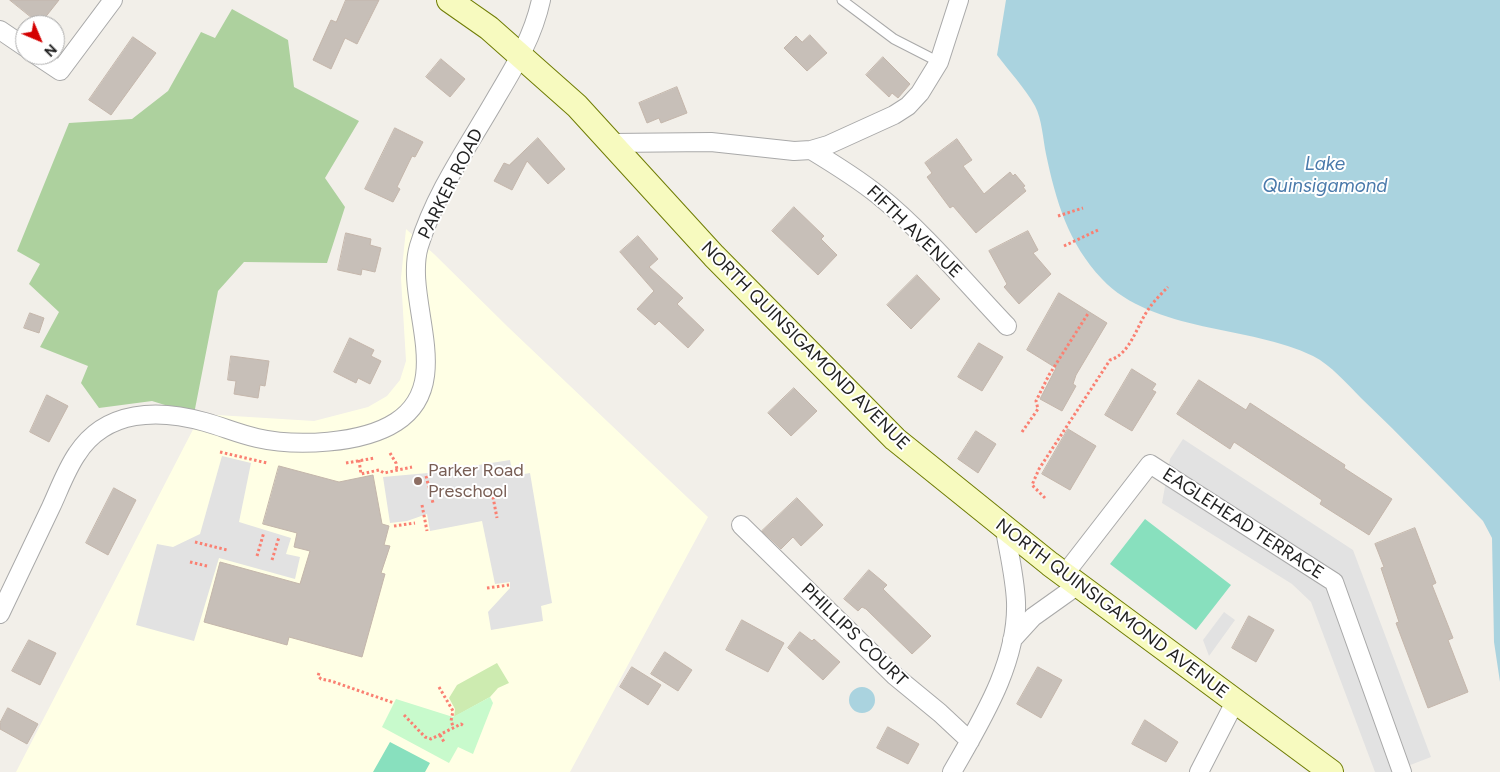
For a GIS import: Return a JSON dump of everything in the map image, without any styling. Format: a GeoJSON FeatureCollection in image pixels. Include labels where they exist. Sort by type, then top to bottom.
{"type":"FeatureCollection","features":[{"type":"Feature","properties":{"kind":"main road","name":"NORTH QUINSIGAMOND AVENUE"},"geometry":{"type":"LineString","coordinates":[[449,0],[473,15],[577,106],[714,256],[867,414],[916,458],[1005,530],[1071,580],[1331,772]]}},
{"type":"Feature","properties":{"kind":"street"},"geometry":{"type":"LineString","coordinates":[[65,64],[113,0]]}},
{"type":"Feature","properties":{"kind":"street","name":"PARKER ROAD"},"geometry":{"type":"LineString","coordinates":[[0,614],[77,454],[99,431],[124,418],[136,415],[186,418],[259,439],[299,443],[367,434],[396,422],[407,412],[419,396],[426,357],[415,278],[419,248],[453,172],[521,56],[536,24],[541,0]]}},
{"type":"Feature","properties":{"kind":"street"},"geometry":{"type":"LineString","coordinates":[[611,143],[710,142],[769,149],[811,150],[828,145],[894,116],[908,106],[920,93],[939,62],[959,0]]}},
{"type":"Feature","properties":{"kind":"street"},"geometry":{"type":"LineString","coordinates":[[0,30],[15,40]]}},
{"type":"Feature","properties":{"kind":"street"},"geometry":{"type":"LineString","coordinates":[[51,65],[60,71],[64,65]]}},
{"type":"Feature","properties":{"kind":"street","name":"FIFTH AVENUE"},"geometry":{"type":"LineString","coordinates":[[811,150],[856,179],[894,208],[925,238],[1007,326]]}},
{"type":"Feature","properties":{"kind":"street","name":"EAGLEHEAD TERRACE"},"geometry":{"type":"LineString","coordinates":[[1071,580],[1150,464],[1334,582],[1402,772]]}},
{"type":"Feature","properties":{"kind":"street","name":"PHILLIPS COURT"},"geometry":{"type":"LineString","coordinates":[[741,526],[895,676],[970,740]]}},
{"type":"Feature","properties":{"kind":"street"},"geometry":{"type":"LineString","coordinates":[[952,772],[999,682],[1012,640],[1016,602],[1005,530]]}},
{"type":"Feature","properties":{"kind":"street"},"geometry":{"type":"LineString","coordinates":[[1012,640],[1071,580]]}},
{"type":"Feature","properties":{"kind":"street"},"geometry":{"type":"LineString","coordinates":[[1199,772],[1236,700]]}},
{"type":"Feature","properties":{"kind":"lane"},"geometry":{"type":"LineString","coordinates":[[842,0],[894,39],[939,62]]}},
{"type":"Feature","properties":{"kind":"path"},"geometry":{"type":"LineString","coordinates":[[1058,216],[1083,208]]}},
{"type":"Feature","properties":{"kind":"path"},"geometry":{"type":"LineString","coordinates":[[1064,246],[1098,230]]}},
{"type":"Feature","properties":{"kind":"path"},"geometry":{"type":"LineString","coordinates":[[1045,498],[1032,485],[1039,469],[1110,360],[1118,358],[1124,351],[1149,308],[1168,287]]}},
{"type":"Feature","properties":{"kind":"path"},"geometry":{"type":"LineString","coordinates":[[1022,432],[1038,409],[1036,402],[1049,375],[1089,312]]}},
{"type":"Feature","properties":{"kind":"path"},"geometry":{"type":"LineString","coordinates":[[220,452],[267,463]]}},
{"type":"Feature","properties":{"kind":"path"},"geometry":{"type":"LineString","coordinates":[[390,453],[396,463],[397,470]]}},
{"type":"Feature","properties":{"kind":"path"},"geometry":{"type":"LineString","coordinates":[[346,463],[375,458]]}},
{"type":"Feature","properties":{"kind":"path"},"geometry":{"type":"LineString","coordinates":[[359,460],[361,474],[412,467]]}},
{"type":"Feature","properties":{"kind":"path"},"geometry":{"type":"LineString","coordinates":[[426,476],[433,503]]}},
{"type":"Feature","properties":{"kind":"path"},"geometry":{"type":"LineString","coordinates":[[492,492],[497,518]]}},
{"type":"Feature","properties":{"kind":"path"},"geometry":{"type":"LineString","coordinates":[[422,505],[427,531]]}},
{"type":"Feature","properties":{"kind":"path"},"geometry":{"type":"LineString","coordinates":[[394,526],[415,523]]}},
{"type":"Feature","properties":{"kind":"path"},"geometry":{"type":"LineString","coordinates":[[257,556],[264,532]]}},
{"type":"Feature","properties":{"kind":"path"},"geometry":{"type":"LineString","coordinates":[[272,560],[279,537]]}},
{"type":"Feature","properties":{"kind":"path"},"geometry":{"type":"LineString","coordinates":[[195,542],[227,550]]}},
{"type":"Feature","properties":{"kind":"path"},"geometry":{"type":"LineString","coordinates":[[190,562],[207,566]]}},
{"type":"Feature","properties":{"kind":"path"},"geometry":{"type":"LineString","coordinates":[[487,588],[509,586]]}},
{"type":"Feature","properties":{"kind":"path"},"geometry":{"type":"LineString","coordinates":[[319,673],[320,679],[394,703]]}},
{"type":"Feature","properties":{"kind":"path"},"geometry":{"type":"LineString","coordinates":[[439,687],[453,711],[450,721],[452,726]]}},
{"type":"Feature","properties":{"kind":"path"},"geometry":{"type":"LineString","coordinates":[[404,715],[425,737],[431,739],[452,726],[461,724],[464,726]]}},
{"type":"Feature","properties":{"kind":"path"},"geometry":{"type":"LineString","coordinates":[[440,735],[444,742]]}},
{"type":"Feature","properties":{"kind":"shaded area","name":"Parker Road Preschool"},"geometry":{"type":"Polygon","coordinates":[[[406,229],[708,517],[570,772],[16,772],[201,414],[314,421],[368,407],[387,396],[400,380],[406,361],[401,278],[406,229]]]}},
{"type":"Feature","properties":{"kind":"shaded area"},"geometry":{"type":"Polygon","coordinates":[[[1183,439],[1353,550],[1431,757],[1392,772],[1375,772],[1311,602],[1292,584],[1162,503],[1170,459],[1183,439]]]}},
{"type":"Feature","properties":{"kind":"shaded area"},"geometry":{"type":"Polygon","coordinates":[[[222,456],[251,463],[239,522],[291,538],[286,554],[300,557],[295,579],[219,558],[194,641],[136,625],[157,544],[173,547],[200,534],[222,456]]]}},
{"type":"Feature","properties":{"kind":"shaded area"},"geometry":{"type":"Polygon","coordinates":[[[510,460],[513,476],[530,473],[552,603],[541,606],[543,621],[491,630],[488,612],[510,588],[510,582],[495,584],[482,521],[430,531],[427,514],[407,521],[390,523],[383,477],[428,473],[510,460]]]}},
{"type":"Feature","properties":{"kind":"shaded area"},"geometry":{"type":"Polygon","coordinates":[[[1224,612],[1235,620],[1209,656],[1203,640],[1224,612]]]}},
{"type":"Feature","properties":{"kind":"green space"},"geometry":{"type":"Polygon","coordinates":[[[232,9],[288,40],[294,87],[359,121],[325,178],[345,207],[327,263],[244,262],[218,291],[194,414],[152,401],[99,408],[81,383],[88,366],[40,347],[59,312],[29,284],[40,264],[17,251],[69,123],[132,119],[168,91],[201,32],[215,38],[232,9]]]}},
{"type":"Feature","properties":{"kind":"green space"},"geometry":{"type":"Polygon","coordinates":[[[1145,519],[1231,585],[1196,630],[1110,564],[1145,519]]]}},
{"type":"Feature","properties":{"kind":"green space"},"geometry":{"type":"Polygon","coordinates":[[[497,663],[509,683],[498,688],[490,697],[454,717],[455,709],[449,698],[457,685],[497,663]]]}},
{"type":"Feature","properties":{"kind":"green space"},"geometry":{"type":"Polygon","coordinates":[[[490,697],[493,703],[473,754],[458,747],[449,763],[382,727],[396,699],[453,717],[490,697]]]}},
{"type":"Feature","properties":{"kind":"green space"},"geometry":{"type":"Polygon","coordinates":[[[390,742],[430,763],[425,772],[373,772],[390,742]]]}},
{"type":"Feature","properties":{"kind":"water","name":"Lake Quinsigamond"},"geometry":{"type":"Polygon","coordinates":[[[1006,0],[1500,0],[1500,682],[1494,642],[1492,538],[1483,521],[1423,459],[1338,375],[1320,360],[1288,346],[1261,338],[1175,319],[1148,309],[1123,297],[1102,279],[1090,265],[1072,236],[1059,205],[1046,154],[1041,123],[1035,106],[997,55],[1006,0]]]}},
{"type":"Feature","properties":{"kind":"water"},"geometry":{"type":"Polygon","coordinates":[[[862,687],[871,691],[875,700],[871,709],[862,713],[853,709],[849,700],[853,691],[862,687]]]}},
{"type":"Feature","properties":{"kind":"building"},"geometry":{"type":"Polygon","coordinates":[[[10,0],[59,0],[47,15],[29,15],[10,0]]]}},
{"type":"Feature","properties":{"kind":"building"},"geometry":{"type":"Polygon","coordinates":[[[346,0],[379,0],[357,44],[345,38],[331,69],[313,60],[331,20],[336,22],[346,0]]]}},
{"type":"Feature","properties":{"kind":"building"},"geometry":{"type":"Polygon","coordinates":[[[810,35],[827,53],[807,71],[784,48],[796,36],[802,42],[810,35]]]}},
{"type":"Feature","properties":{"kind":"building"},"geometry":{"type":"Polygon","coordinates":[[[133,37],[156,53],[111,115],[89,100],[133,37]]]}},
{"type":"Feature","properties":{"kind":"building"},"geometry":{"type":"Polygon","coordinates":[[[883,57],[910,84],[898,98],[892,93],[889,97],[866,75],[883,57]]]}},
{"type":"Feature","properties":{"kind":"building"},"geometry":{"type":"Polygon","coordinates":[[[441,59],[465,79],[450,97],[426,77],[441,59]]]}},
{"type":"Feature","properties":{"kind":"building"},"geometry":{"type":"Polygon","coordinates":[[[677,87],[687,113],[661,123],[659,118],[647,123],[639,103],[677,87]]]}},
{"type":"Feature","properties":{"kind":"building"},"geometry":{"type":"Polygon","coordinates":[[[395,128],[423,142],[415,157],[412,156],[397,187],[400,189],[393,202],[365,189],[395,128]]]}},
{"type":"Feature","properties":{"kind":"building"},"geometry":{"type":"Polygon","coordinates":[[[538,138],[565,169],[548,184],[527,161],[512,190],[494,181],[504,163],[509,165],[538,138]]]}},
{"type":"Feature","properties":{"kind":"building"},"geometry":{"type":"Polygon","coordinates":[[[957,139],[972,160],[963,166],[984,194],[1010,172],[1013,176],[1015,174],[1025,186],[1023,187],[1026,191],[976,233],[953,206],[950,208],[927,177],[932,173],[925,163],[957,139]]]}},
{"type":"Feature","properties":{"kind":"building"},"geometry":{"type":"Polygon","coordinates":[[[794,207],[824,236],[821,239],[837,255],[818,275],[772,231],[794,207]]]}},
{"type":"Feature","properties":{"kind":"building"},"geometry":{"type":"Polygon","coordinates":[[[1028,231],[1038,250],[1033,253],[1051,274],[1019,304],[1004,287],[1007,284],[989,251],[1028,231]]]}},
{"type":"Feature","properties":{"kind":"building"},"geometry":{"type":"Polygon","coordinates":[[[346,233],[371,239],[370,245],[381,248],[375,272],[362,269],[361,275],[338,270],[346,233]]]}},
{"type":"Feature","properties":{"kind":"building"},"geometry":{"type":"Polygon","coordinates":[[[638,236],[658,259],[649,267],[683,298],[677,304],[704,330],[688,348],[659,321],[655,325],[637,309],[654,291],[620,252],[638,236]]]}},
{"type":"Feature","properties":{"kind":"building"},"geometry":{"type":"Polygon","coordinates":[[[917,275],[940,299],[911,329],[887,305],[917,275]]]}},
{"type":"Feature","properties":{"kind":"building"},"geometry":{"type":"Polygon","coordinates":[[[1059,293],[1107,323],[1076,375],[1073,384],[1076,386],[1062,411],[1040,399],[1056,368],[1027,350],[1059,293]]]}},
{"type":"Feature","properties":{"kind":"building"},"geometry":{"type":"Polygon","coordinates":[[[30,313],[44,318],[39,333],[24,328],[30,313]]]}},
{"type":"Feature","properties":{"kind":"building"},"geometry":{"type":"Polygon","coordinates":[[[350,338],[374,350],[371,356],[381,361],[370,384],[358,378],[356,383],[334,372],[350,338]]]}},
{"type":"Feature","properties":{"kind":"building"},"geometry":{"type":"Polygon","coordinates":[[[979,343],[1003,357],[982,391],[958,377],[979,343]]]}},
{"type":"Feature","properties":{"kind":"building"},"geometry":{"type":"Polygon","coordinates":[[[231,356],[269,361],[265,386],[260,385],[258,398],[234,394],[236,381],[228,380],[231,356]]]}},
{"type":"Feature","properties":{"kind":"building"},"geometry":{"type":"Polygon","coordinates":[[[1132,369],[1156,384],[1152,390],[1156,392],[1132,431],[1105,415],[1132,369]]]}},
{"type":"Feature","properties":{"kind":"building"},"geometry":{"type":"Polygon","coordinates":[[[1199,380],[1246,410],[1250,403],[1345,465],[1344,468],[1392,499],[1369,535],[1320,504],[1322,500],[1234,442],[1230,449],[1177,414],[1199,380]]]}},
{"type":"Feature","properties":{"kind":"building"},"geometry":{"type":"Polygon","coordinates":[[[794,388],[817,411],[791,436],[768,413],[794,388]]]}},
{"type":"Feature","properties":{"kind":"building"},"geometry":{"type":"Polygon","coordinates":[[[47,395],[68,406],[49,442],[30,432],[47,395]]]}},
{"type":"Feature","properties":{"kind":"building"},"geometry":{"type":"Polygon","coordinates":[[[1068,429],[1096,446],[1070,490],[1042,474],[1068,429]]]}},
{"type":"Feature","properties":{"kind":"building"},"geometry":{"type":"Polygon","coordinates":[[[976,431],[996,444],[978,473],[958,459],[976,431]]]}},
{"type":"Feature","properties":{"kind":"building"},"geometry":{"type":"Polygon","coordinates":[[[279,466],[339,482],[373,475],[382,524],[389,526],[384,545],[390,546],[381,573],[385,574],[362,657],[289,637],[287,645],[204,622],[220,562],[300,584],[310,551],[294,547],[297,533],[263,524],[279,466]]]}},
{"type":"Feature","properties":{"kind":"building"},"geometry":{"type":"Polygon","coordinates":[[[114,488],[136,500],[108,555],[86,543],[114,488]]]}},
{"type":"Feature","properties":{"kind":"building"},"geometry":{"type":"Polygon","coordinates":[[[797,498],[823,525],[801,546],[793,537],[781,549],[762,531],[797,498]]]}},
{"type":"Feature","properties":{"kind":"building"},"geometry":{"type":"Polygon","coordinates":[[[1415,528],[1436,583],[1432,585],[1453,638],[1448,640],[1468,692],[1428,708],[1396,623],[1399,622],[1381,568],[1384,567],[1375,544],[1415,528]]]}},
{"type":"Feature","properties":{"kind":"building"},"geometry":{"type":"Polygon","coordinates":[[[869,570],[887,585],[883,589],[931,636],[912,654],[866,609],[862,607],[858,611],[844,599],[869,570]]]}},
{"type":"Feature","properties":{"kind":"building"},"geometry":{"type":"Polygon","coordinates":[[[1249,616],[1274,630],[1256,662],[1232,648],[1249,616]]]}},
{"type":"Feature","properties":{"kind":"building"},"geometry":{"type":"Polygon","coordinates":[[[742,620],[784,643],[768,672],[726,650],[742,620]]]}},
{"type":"Feature","properties":{"kind":"building"},"geometry":{"type":"Polygon","coordinates":[[[800,632],[812,641],[814,639],[840,662],[823,680],[788,648],[800,632]]]}},
{"type":"Feature","properties":{"kind":"building"},"geometry":{"type":"Polygon","coordinates":[[[29,640],[56,653],[40,685],[12,671],[29,640]]]}},
{"type":"Feature","properties":{"kind":"building"},"geometry":{"type":"Polygon","coordinates":[[[665,652],[692,670],[678,691],[651,674],[665,652]]]}},
{"type":"Feature","properties":{"kind":"building"},"geometry":{"type":"Polygon","coordinates":[[[632,667],[661,685],[648,705],[620,687],[632,667]]]}},
{"type":"Feature","properties":{"kind":"building"},"geometry":{"type":"Polygon","coordinates":[[[1038,667],[1062,680],[1041,718],[1017,704],[1038,667]]]}},
{"type":"Feature","properties":{"kind":"building"},"geometry":{"type":"Polygon","coordinates":[[[8,708],[38,724],[27,744],[0,729],[0,723],[8,708]]]}},
{"type":"Feature","properties":{"kind":"building"},"geometry":{"type":"Polygon","coordinates":[[[1145,720],[1178,742],[1166,762],[1132,744],[1145,720]]]}},
{"type":"Feature","properties":{"kind":"building"},"geometry":{"type":"Polygon","coordinates":[[[888,727],[919,744],[908,764],[877,748],[888,727]]]}},
{"type":"Feature","properties":{"kind":"place","name":"Parker Road Preschool"},"geometry":{"type":"Point","coordinates":[418,481]}}]}
